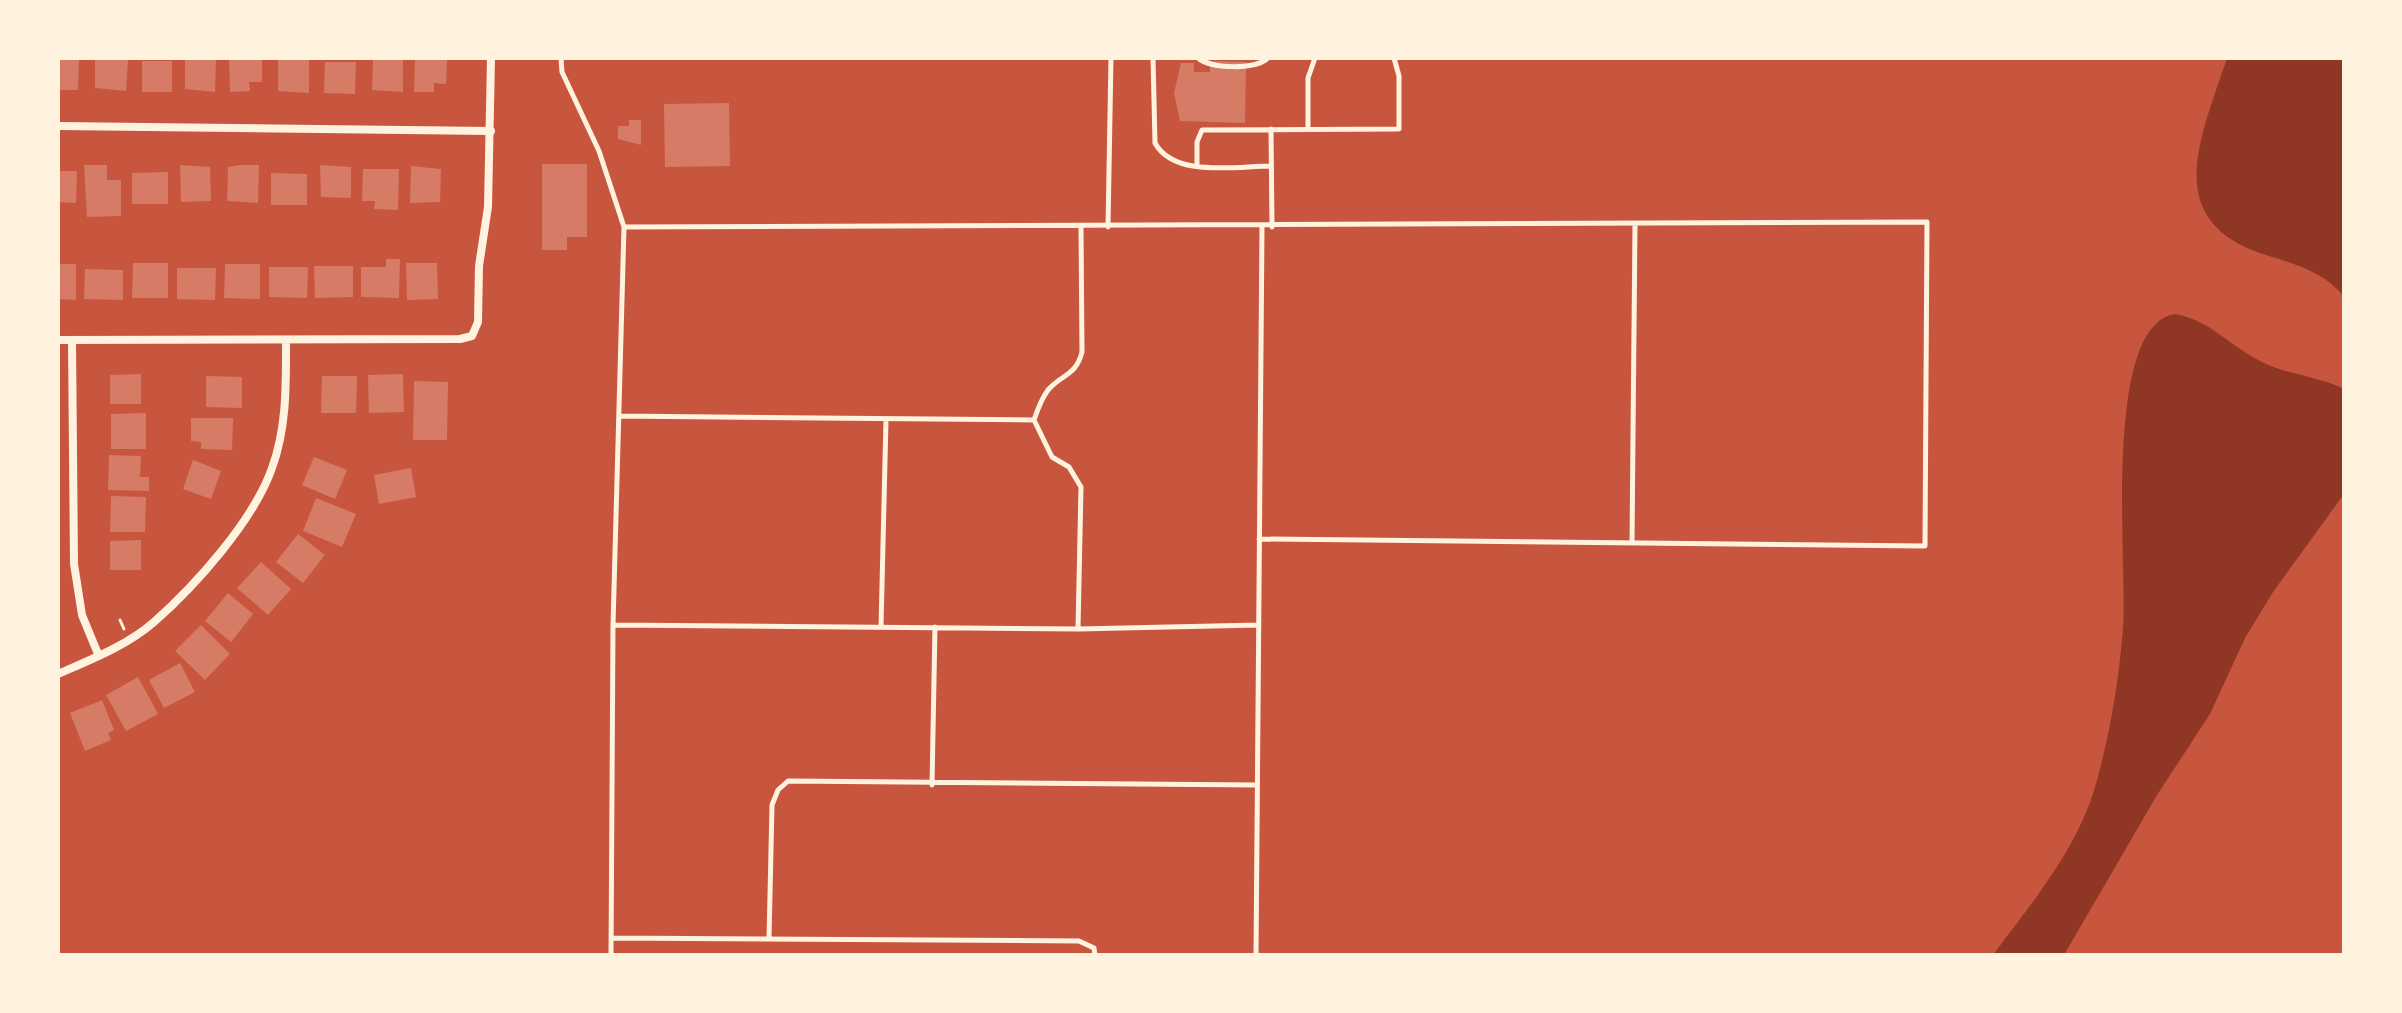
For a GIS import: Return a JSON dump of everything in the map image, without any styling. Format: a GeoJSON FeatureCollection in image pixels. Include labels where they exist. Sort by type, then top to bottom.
{"type":"FeatureCollection","features":[{"type":"Feature","properties":{"kind":"street"},"geometry":{"type":"LineString","coordinates":[[58,340],[286,341],[460,339],[472,336],[478,322],[479,266],[488,207],[491,58]]}},
{"type":"Feature","properties":{"kind":"street"},"geometry":{"type":"LineString","coordinates":[[58,126],[491,131]]}},
{"type":"Feature","properties":{"kind":"street"},"geometry":{"type":"LineString","coordinates":[[72,340],[74,564],[82,615],[98,654]]}},
{"type":"Feature","properties":{"kind":"street"},"geometry":{"type":"LineString","coordinates":[[58,674],[126,641],[154,622],[246,520],[273,466],[282,431],[286,341]]}},
{"type":"Feature","properties":{"kind":"lane"},"geometry":{"type":"LineString","coordinates":[[561,58],[562,72],[599,151],[624,227],[613,625],[611,955]]}},
{"type":"Feature","properties":{"kind":"lane"},"geometry":{"type":"LineString","coordinates":[[1108,227],[1111,58]]}},
{"type":"Feature","properties":{"kind":"lane"},"geometry":{"type":"LineString","coordinates":[[1153,58],[1155,143],[1169,159],[1180,165],[1271,166]]}},
{"type":"Feature","properties":{"kind":"lane"},"geometry":{"type":"LineString","coordinates":[[1198,58],[1207,65],[1259,65],[1268,58]]}},
{"type":"Feature","properties":{"kind":"lane"},"geometry":{"type":"LineString","coordinates":[[1308,129],[1308,78],[1315,58]]}},
{"type":"Feature","properties":{"kind":"lane"},"geometry":{"type":"LineString","coordinates":[[1197,165],[1197,142],[1202,130],[1399,129],[1399,76],[1394,58]]}},
{"type":"Feature","properties":{"kind":"lane"},"geometry":{"type":"LineString","coordinates":[[1271,129],[1272,227]]}},
{"type":"Feature","properties":{"kind":"lane"},"geometry":{"type":"LineString","coordinates":[[624,227],[1272,227],[1927,222],[1925,546],[1259,539]]}},
{"type":"Feature","properties":{"kind":"lane"},"geometry":{"type":"LineString","coordinates":[[1632,543],[1635,225]]}},
{"type":"Feature","properties":{"kind":"lane"},"geometry":{"type":"LineString","coordinates":[[1034,420],[1048,390],[1079,366],[1082,352],[1081,227]]}},
{"type":"Feature","properties":{"kind":"lane"},"geometry":{"type":"LineString","coordinates":[[1256,955],[1262,227]]}},
{"type":"Feature","properties":{"kind":"lane"},"geometry":{"type":"LineString","coordinates":[[619,416],[1034,420]]}},
{"type":"Feature","properties":{"kind":"lane"},"geometry":{"type":"LineString","coordinates":[[881,627],[886,420]]}},
{"type":"Feature","properties":{"kind":"lane"},"geometry":{"type":"LineString","coordinates":[[1034,420],[1052,457],[1069,467],[1081,487],[1078,629]]}},
{"type":"Feature","properties":{"kind":"lane"},"geometry":{"type":"LineString","coordinates":[[613,625],[1078,629],[1259,625]]}},
{"type":"Feature","properties":{"kind":"lane"},"geometry":{"type":"LineString","coordinates":[[932,785],[935,627]]}},
{"type":"Feature","properties":{"kind":"lane"},"geometry":{"type":"LineString","coordinates":[[769,939],[772,805],[778,790],[788,781],[932,785],[1257,785]]}},
{"type":"Feature","properties":{"kind":"lane"},"geometry":{"type":"LineString","coordinates":[[611,938],[1079,941],[1094,948],[1095,955]]}},
{"type":"Feature","properties":{"kind":"shaded area"},"geometry":{"type":"Polygon","coordinates":[[[2227,58],[2344,58],[2344,297],[2329,282],[2310,271],[2235,241],[2212,223],[2200,200],[2197,175],[2199,148],[2227,58]]]}},
{"type":"Feature","properties":{"kind":"shaded area"},"geometry":{"type":"Polygon","coordinates":[[[2175,314],[2210,328],[2262,362],[2344,389],[2344,494],[2273,592],[2245,638],[2210,714],[2157,795],[2064,955],[1993,955],[2066,853],[2096,784],[2113,707],[2123,628],[2122,507],[2127,403],[2136,360],[2152,328],[2175,314]]]}},
{"type":"Feature","properties":{"kind":"building"},"geometry":{"type":"Polygon","coordinates":[[[58,58],[79,58],[78,90],[58,90],[58,58]]]}},
{"type":"Feature","properties":{"kind":"building"},"geometry":{"type":"Polygon","coordinates":[[[95,58],[128,59],[126,91],[95,88],[95,58]]]}},
{"type":"Feature","properties":{"kind":"building"},"geometry":{"type":"Polygon","coordinates":[[[185,58],[216,58],[215,92],[185,89],[185,58]]]}},
{"type":"Feature","properties":{"kind":"building"},"geometry":{"type":"Polygon","coordinates":[[[229,58],[262,58],[262,82],[249,82],[250,91],[230,92],[229,58]]]}},
{"type":"Feature","properties":{"kind":"building"},"geometry":{"type":"Polygon","coordinates":[[[373,58],[403,58],[403,92],[372,90],[373,58]]]}},
{"type":"Feature","properties":{"kind":"building"},"geometry":{"type":"Polygon","coordinates":[[[415,58],[447,58],[446,84],[434,83],[434,92],[414,92],[415,58]]]}},
{"type":"Feature","properties":{"kind":"building"},"geometry":{"type":"Polygon","coordinates":[[[278,59],[309,59],[309,93],[278,91],[278,59]]]}},
{"type":"Feature","properties":{"kind":"building"},"geometry":{"type":"Polygon","coordinates":[[[142,61],[172,61],[172,92],[142,92],[142,61]]]}},
{"type":"Feature","properties":{"kind":"building"},"geometry":{"type":"Polygon","coordinates":[[[1210,61],[1246,62],[1245,123],[1180,121],[1174,93],[1181,63],[1194,63],[1194,72],[1210,72],[1210,61]]]}},
{"type":"Feature","properties":{"kind":"building"},"geometry":{"type":"Polygon","coordinates":[[[325,62],[356,62],[355,94],[324,93],[325,62]]]}},
{"type":"Feature","properties":{"kind":"building"},"geometry":{"type":"Polygon","coordinates":[[[729,103],[730,166],[665,167],[664,104],[729,103]]]}},
{"type":"Feature","properties":{"kind":"building"},"geometry":{"type":"Polygon","coordinates":[[[629,120],[641,120],[641,145],[618,139],[618,126],[629,126],[629,120]]]}},
{"type":"Feature","properties":{"kind":"building"},"geometry":{"type":"Polygon","coordinates":[[[542,164],[587,164],[587,237],[567,237],[567,250],[542,250],[542,164]]]}},
{"type":"Feature","properties":{"kind":"building"},"geometry":{"type":"Polygon","coordinates":[[[84,165],[107,165],[107,180],[121,180],[121,216],[87,217],[84,165]]]}},
{"type":"Feature","properties":{"kind":"building"},"geometry":{"type":"Polygon","coordinates":[[[180,165],[210,167],[211,201],[181,202],[180,165]]]}},
{"type":"Feature","properties":{"kind":"building"},"geometry":{"type":"Polygon","coordinates":[[[259,165],[258,203],[227,201],[228,167],[259,165]]]}},
{"type":"Feature","properties":{"kind":"building"},"geometry":{"type":"Polygon","coordinates":[[[320,165],[351,167],[351,198],[321,197],[320,165]]]}},
{"type":"Feature","properties":{"kind":"building"},"geometry":{"type":"Polygon","coordinates":[[[411,166],[441,169],[440,202],[410,203],[411,166]]]}},
{"type":"Feature","properties":{"kind":"building"},"geometry":{"type":"Polygon","coordinates":[[[363,169],[399,169],[398,210],[374,209],[375,201],[362,201],[363,169]]]}},
{"type":"Feature","properties":{"kind":"building"},"geometry":{"type":"Polygon","coordinates":[[[58,171],[77,171],[76,203],[58,202],[58,171]]]}},
{"type":"Feature","properties":{"kind":"building"},"geometry":{"type":"Polygon","coordinates":[[[168,172],[168,204],[132,204],[132,173],[168,172]]]}},
{"type":"Feature","properties":{"kind":"building"},"geometry":{"type":"Polygon","coordinates":[[[271,173],[307,174],[307,205],[271,205],[271,173]]]}},
{"type":"Feature","properties":{"kind":"building"},"geometry":{"type":"Polygon","coordinates":[[[386,259],[400,259],[399,298],[361,297],[361,267],[386,267],[386,259]]]}},
{"type":"Feature","properties":{"kind":"building"},"geometry":{"type":"Polygon","coordinates":[[[133,263],[168,263],[168,298],[132,298],[133,263]]]}},
{"type":"Feature","properties":{"kind":"building"},"geometry":{"type":"Polygon","coordinates":[[[406,263],[437,263],[438,299],[407,300],[406,263]]]}},
{"type":"Feature","properties":{"kind":"building"},"geometry":{"type":"Polygon","coordinates":[[[58,264],[76,264],[76,300],[58,299],[58,264]]]}},
{"type":"Feature","properties":{"kind":"building"},"geometry":{"type":"Polygon","coordinates":[[[225,264],[260,264],[260,299],[224,298],[225,264]]]}},
{"type":"Feature","properties":{"kind":"building"},"geometry":{"type":"Polygon","coordinates":[[[314,266],[353,266],[353,297],[315,298],[314,266]]]}},
{"type":"Feature","properties":{"kind":"building"},"geometry":{"type":"Polygon","coordinates":[[[269,267],[308,267],[307,298],[269,297],[269,267]]]}},
{"type":"Feature","properties":{"kind":"building"},"geometry":{"type":"Polygon","coordinates":[[[177,268],[216,268],[215,300],[177,299],[177,268]]]}},
{"type":"Feature","properties":{"kind":"building"},"geometry":{"type":"Polygon","coordinates":[[[85,269],[123,270],[123,300],[84,299],[85,269]]]}},
{"type":"Feature","properties":{"kind":"building"},"geometry":{"type":"Polygon","coordinates":[[[141,374],[141,404],[110,404],[110,375],[141,374]]]}},
{"type":"Feature","properties":{"kind":"building"},"geometry":{"type":"Polygon","coordinates":[[[403,374],[404,412],[369,413],[368,375],[403,374]]]}},
{"type":"Feature","properties":{"kind":"building"},"geometry":{"type":"Polygon","coordinates":[[[206,376],[242,377],[242,408],[206,407],[206,376]]]}},
{"type":"Feature","properties":{"kind":"building"},"geometry":{"type":"Polygon","coordinates":[[[322,376],[357,376],[356,413],[321,413],[322,376]]]}},
{"type":"Feature","properties":{"kind":"building"},"geometry":{"type":"Polygon","coordinates":[[[414,381],[448,382],[447,440],[413,440],[414,381]]]}},
{"type":"Feature","properties":{"kind":"building"},"geometry":{"type":"Polygon","coordinates":[[[146,413],[146,449],[111,449],[111,414],[146,413]]]}},
{"type":"Feature","properties":{"kind":"building"},"geometry":{"type":"Polygon","coordinates":[[[191,418],[233,418],[232,450],[201,449],[201,442],[191,441],[191,418]]]}},
{"type":"Feature","properties":{"kind":"building"},"geometry":{"type":"Polygon","coordinates":[[[109,455],[141,456],[140,477],[149,477],[149,491],[108,490],[109,455]]]}},
{"type":"Feature","properties":{"kind":"building"},"geometry":{"type":"Polygon","coordinates":[[[314,457],[347,470],[335,499],[302,485],[314,457]]]}},
{"type":"Feature","properties":{"kind":"building"},"geometry":{"type":"Polygon","coordinates":[[[193,460],[221,471],[211,499],[183,489],[193,460]]]}},
{"type":"Feature","properties":{"kind":"building"},"geometry":{"type":"Polygon","coordinates":[[[411,468],[416,497],[379,504],[374,475],[411,468]]]}},
{"type":"Feature","properties":{"kind":"building"},"geometry":{"type":"Polygon","coordinates":[[[111,496],[146,497],[145,532],[110,532],[111,496]]]}},
{"type":"Feature","properties":{"kind":"building"},"geometry":{"type":"Polygon","coordinates":[[[316,498],[356,514],[342,547],[303,531],[316,498]]]}},
{"type":"Feature","properties":{"kind":"building"},"geometry":{"type":"Polygon","coordinates":[[[298,534],[325,555],[303,583],[276,562],[298,534]]]}},
{"type":"Feature","properties":{"kind":"building"},"geometry":{"type":"Polygon","coordinates":[[[141,540],[141,570],[110,570],[110,541],[141,540]]]}},
{"type":"Feature","properties":{"kind":"building"},"geometry":{"type":"Polygon","coordinates":[[[261,562],[291,589],[268,615],[237,588],[261,562]]]}},
{"type":"Feature","properties":{"kind":"building"},"geometry":{"type":"Polygon","coordinates":[[[228,593],[253,614],[231,642],[205,621],[228,593]]]}},
{"type":"Feature","properties":{"kind":"building"},"geometry":{"type":"Polygon","coordinates":[[[201,625],[230,654],[205,680],[175,651],[201,625]]]}},
{"type":"Feature","properties":{"kind":"building"},"geometry":{"type":"Polygon","coordinates":[[[180,663],[195,692],[164,708],[149,680],[180,663]]]}},
{"type":"Feature","properties":{"kind":"building"},"geometry":{"type":"Polygon","coordinates":[[[138,677],[158,714],[126,731],[106,695],[138,677]]]}},
{"type":"Feature","properties":{"kind":"building"},"geometry":{"type":"Polygon","coordinates":[[[102,700],[114,730],[108,733],[111,740],[85,751],[70,713],[102,700]]]}}]}
